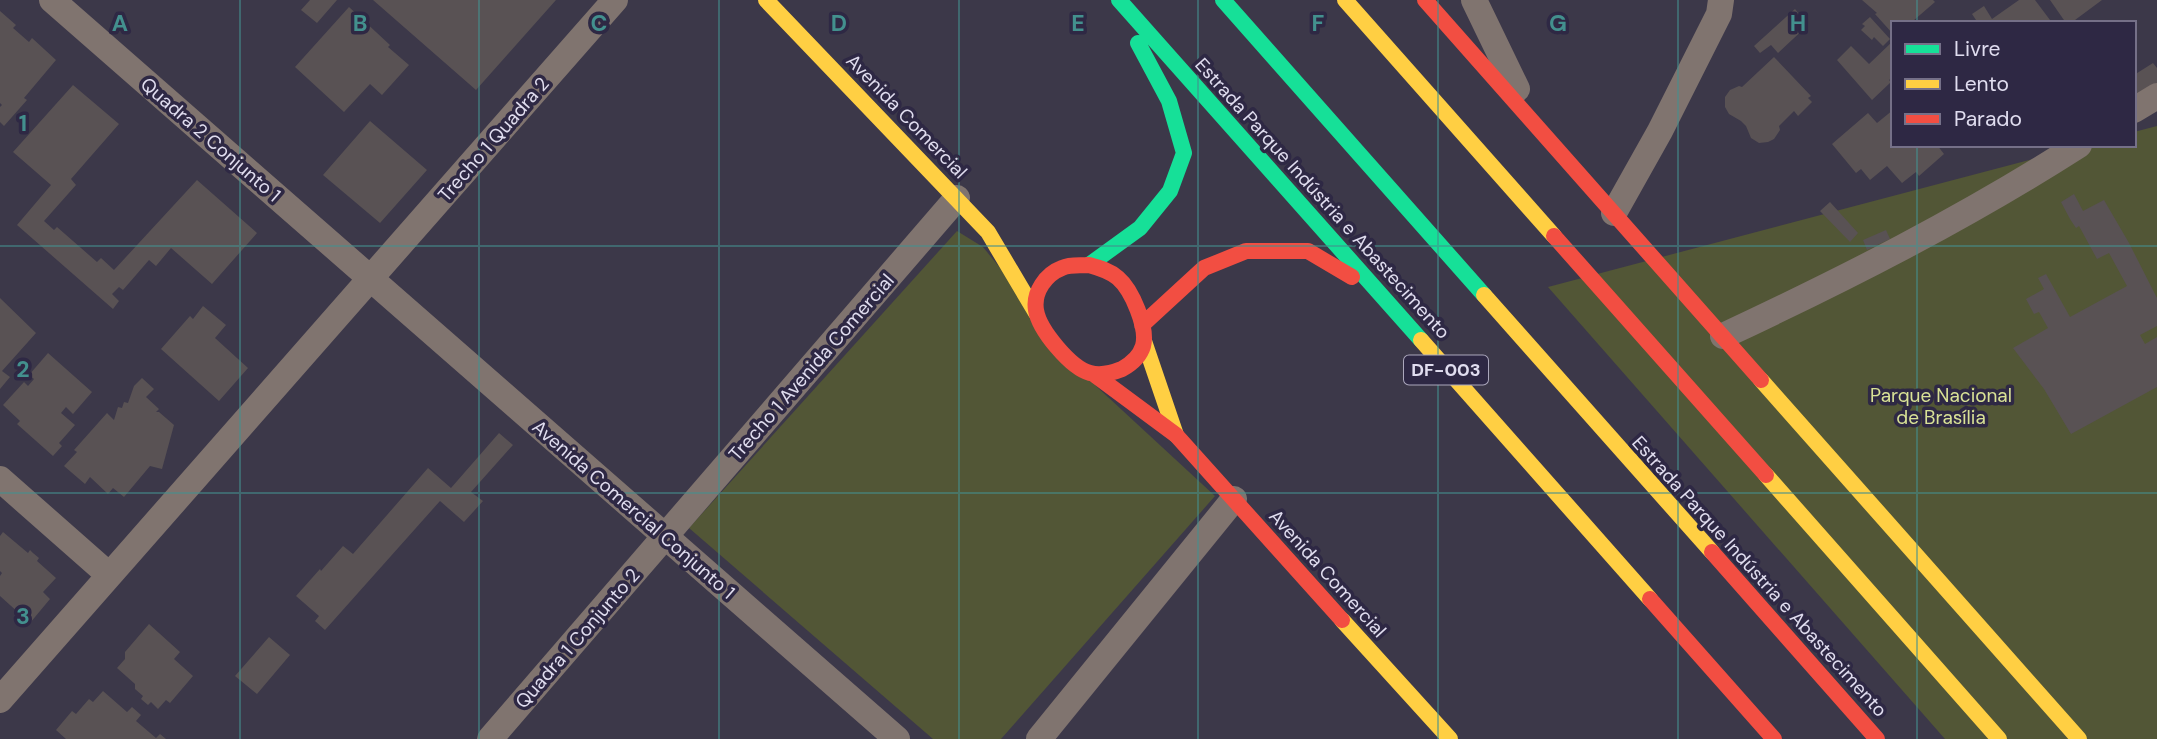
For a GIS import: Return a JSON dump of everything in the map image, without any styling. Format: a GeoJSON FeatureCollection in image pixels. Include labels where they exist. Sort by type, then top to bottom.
{"type":"FeatureCollection","features":[{"type":"Feature","properties":{"kind":"main road","name":"Avenida Comercial"},"geometry":{"type":"LineString","coordinates":[[766,0],[988,232],[1036,313]]}},
{"type":"Feature","properties":{"kind":"main road"},"geometry":{"type":"LineString","coordinates":[[1088,265],[1140,228],[1170,191],[1184,153],[1168,101],[1117,0]]}},
{"type":"Feature","properties":{"kind":"main road","name":"Estrada Parque Indústria e Abastecimento"},"geometry":{"type":"LineString","coordinates":[[1117,0],[1774,739]]}},
{"type":"Feature","properties":{"kind":"main road","name":"Estrada Parque Indústria e Abastecimento"},"geometry":{"type":"LineString","coordinates":[[1223,0],[1877,739]]}},
{"type":"Feature","properties":{"kind":"main road"},"geometry":{"type":"LineString","coordinates":[[1345,0],[1999,739]]}},
{"type":"Feature","properties":{"kind":"main road"},"geometry":{"type":"LineString","coordinates":[[1425,0],[2079,739]]}},
{"type":"Feature","properties":{"kind":"main road","name":"Avenida Comercial"},"geometry":{"type":"LineString","coordinates":[[988,232],[1017,247]]}},
{"type":"Feature","properties":{"kind":"main road"},"geometry":{"type":"LineString","coordinates":[[1065,266],[1051,275],[1036,294],[1036,313],[1059,350],[1081,369],[1096,375],[1112,373],[1135,362],[1143,333],[1170,301],[1204,268],[1246,251],[1308,251],[1379,294]]}},
{"type":"Feature","properties":{"kind":"main road"},"geometry":{"type":"LineString","coordinates":[[1039,257],[1065,266],[1104,267],[1134,295],[1143,333]]}},
{"type":"Feature","properties":{"kind":"main road","name":"Avenida Comercial"},"geometry":{"type":"LineString","coordinates":[[1143,333],[1176,435]]}},
{"type":"Feature","properties":{"kind":"main road","name":"Avenida Comercial"},"geometry":{"type":"LineString","coordinates":[[1096,375],[1176,435],[1450,739]]}},
{"type":"Feature","properties":{"kind":"street","name":"Quadra 2 Conjunto 1"},"geometry":{"type":"LineString","coordinates":[[52,0],[370,278]]}},
{"type":"Feature","properties":{"kind":"street","name":"Trecho 1 Quadra 2"},"geometry":{"type":"LineString","coordinates":[[0,700],[615,0]]}},
{"type":"Feature","properties":{"kind":"street"},"geometry":{"type":"LineString","coordinates":[[1474,0],[1533,122]]}},
{"type":"Feature","properties":{"kind":"street"},"geometry":{"type":"LineString","coordinates":[[1614,213],[1666,120],[1718,14],[1720,0]]}},
{"type":"Feature","properties":{"kind":"street"},"geometry":{"type":"LineString","coordinates":[[2136,109],[2157,96]]}},
{"type":"Feature","properties":{"kind":"street"},"geometry":{"type":"LineString","coordinates":[[1723,336],[1895,253],[2076,147]]}},
{"type":"Feature","properties":{"kind":"street","name":"Trecho 1 Avenida Comercial"},"geometry":{"type":"LineString","coordinates":[[665,537],[957,198]]}},
{"type":"Feature","properties":{"kind":"street","name":"Avenida Comercial Conjunto 1"},"geometry":{"type":"LineString","coordinates":[[370,278],[897,739]]}},
{"type":"Feature","properties":{"kind":"street"},"geometry":{"type":"LineString","coordinates":[[0,479],[109,575]]}},
{"type":"Feature","properties":{"kind":"street"},"geometry":{"type":"LineString","coordinates":[[1039,739],[1234,499]]}},
{"type":"Feature","properties":{"kind":"street","name":"Quadra 1 Conjunto 2"},"geometry":{"type":"LineString","coordinates":[[489,739],[665,537]]}},
{"type":"Feature","properties":{"kind":"green space","name":"Parque Nacional de Brasília"},"geometry":{"type":"Polygon","coordinates":[[[2157,126],[2157,739],[1945,739],[1548,287],[2078,147],[2136,147],[2136,131],[2157,126]]]}},
{"type":"Feature","properties":{"kind":"green space"},"geometry":{"type":"Polygon","coordinates":[[[957,231],[983,247],[1096,386],[1215,496],[1001,739],[933,739],[689,528],[957,231]]]}},
{"type":"Feature","properties":{"kind":"building"},"geometry":{"type":"Polygon","coordinates":[[[310,0],[337,0],[317,23],[301,10],[310,0]]]}},
{"type":"Feature","properties":{"kind":"building"},"geometry":{"type":"Polygon","coordinates":[[[373,0],[556,0],[476,90],[373,0]]]}},
{"type":"Feature","properties":{"kind":"building"},"geometry":{"type":"Polygon","coordinates":[[[1862,0],[1935,2],[1913,21],[1891,21],[1891,32],[1875,14],[1877,13],[1862,0]]]}},
{"type":"Feature","properties":{"kind":"building"},"geometry":{"type":"Polygon","coordinates":[[[2019,0],[2035,0],[2050,20],[1977,21],[1972,14],[1984,6],[1992,19],[2019,0]]]}},
{"type":"Feature","properties":{"kind":"building"},"geometry":{"type":"Polygon","coordinates":[[[2050,0],[2102,0],[2074,21],[2065,21],[2050,0]]]}},
{"type":"Feature","properties":{"kind":"building"},"geometry":{"type":"Polygon","coordinates":[[[349,7],[409,65],[382,95],[370,84],[344,112],[295,67],[349,7]]]}},
{"type":"Feature","properties":{"kind":"building"},"geometry":{"type":"Polygon","coordinates":[[[1795,9],[1808,25],[1778,53],[1771,45],[1760,53],[1754,46],[1795,9]]]}},
{"type":"Feature","properties":{"kind":"building"},"geometry":{"type":"Polygon","coordinates":[[[0,11],[16,25],[13,28],[29,42],[32,38],[56,60],[4,126],[0,122],[0,11]]]}},
{"type":"Feature","properties":{"kind":"building"},"geometry":{"type":"Polygon","coordinates":[[[1870,17],[1890,39],[1883,46],[1861,30],[1865,26],[1862,24],[1870,17]]]}},
{"type":"Feature","properties":{"kind":"building"},"geometry":{"type":"Polygon","coordinates":[[[1891,43],[1891,82],[1872,100],[1837,60],[1851,46],[1869,64],[1891,43]]]}},
{"type":"Feature","properties":{"kind":"building"},"geometry":{"type":"Polygon","coordinates":[[[1774,57],[1811,96],[1808,98],[1812,102],[1798,116],[1794,111],[1779,126],[1780,130],[1774,139],[1759,143],[1751,138],[1741,121],[1729,114],[1725,107],[1725,97],[1730,90],[1742,87],[1774,57]]]}},
{"type":"Feature","properties":{"kind":"building"},"geometry":{"type":"Polygon","coordinates":[[[2153,63],[2157,68],[2157,85],[2136,104],[2136,74],[2153,63]]]}},
{"type":"Feature","properties":{"kind":"building"},"geometry":{"type":"Polygon","coordinates":[[[73,85],[119,124],[71,179],[76,185],[44,221],[54,230],[57,227],[97,262],[101,258],[114,270],[197,180],[257,233],[212,284],[171,248],[156,266],[149,260],[123,290],[119,287],[112,294],[119,301],[113,309],[17,225],[51,185],[13,152],[73,85]]]}},
{"type":"Feature","properties":{"kind":"building"},"geometry":{"type":"Polygon","coordinates":[[[1891,112],[1891,147],[1939,147],[1944,154],[1919,176],[1916,172],[1902,183],[1887,166],[1870,180],[1861,169],[1856,173],[1832,144],[1868,113],[1877,123],[1891,112]]]}},
{"type":"Feature","properties":{"kind":"building"},"geometry":{"type":"Polygon","coordinates":[[[370,121],[427,170],[380,223],[323,175],[370,121]]]}},
{"type":"Feature","properties":{"kind":"building"},"geometry":{"type":"Polygon","coordinates":[[[2074,194],[2083,211],[2104,200],[2157,298],[2157,326],[2140,335],[2145,344],[2157,337],[2157,387],[2071,434],[2044,389],[2013,348],[2048,328],[2039,312],[2034,314],[2026,299],[2044,289],[2038,278],[2046,274],[2070,317],[2127,286],[2109,253],[2097,259],[2079,226],[2076,228],[2070,219],[2061,202],[2074,194]]]}},
{"type":"Feature","properties":{"kind":"building"},"geometry":{"type":"Polygon","coordinates":[[[1830,202],[1858,233],[1850,242],[1820,211],[1830,202]]]}},
{"type":"Feature","properties":{"kind":"building"},"geometry":{"type":"Polygon","coordinates":[[[1886,230],[1890,239],[1867,250],[1863,240],[1886,230]]]}},
{"type":"Feature","properties":{"kind":"building"},"geometry":{"type":"Polygon","coordinates":[[[0,298],[36,333],[2,371],[10,377],[0,389],[0,298]]]}},
{"type":"Feature","properties":{"kind":"building"},"geometry":{"type":"Polygon","coordinates":[[[203,306],[226,325],[215,338],[248,368],[219,401],[161,349],[190,316],[193,319],[203,306]]]}},
{"type":"Feature","properties":{"kind":"building"},"geometry":{"type":"Polygon","coordinates":[[[48,353],[92,392],[73,414],[66,407],[61,413],[75,425],[59,443],[62,446],[53,456],[17,424],[20,421],[3,405],[24,382],[28,386],[34,379],[29,375],[48,353]]]}},
{"type":"Feature","properties":{"kind":"building"},"geometry":{"type":"Polygon","coordinates":[[[142,378],[154,389],[146,397],[159,409],[156,412],[174,425],[162,469],[150,466],[124,497],[113,488],[108,494],[90,477],[85,484],[64,466],[77,452],[74,450],[107,413],[114,420],[118,407],[122,408],[124,402],[128,403],[134,386],[142,378]]]}},
{"type":"Feature","properties":{"kind":"building"},"geometry":{"type":"Polygon","coordinates":[[[499,433],[513,445],[471,492],[483,501],[464,522],[440,501],[325,630],[315,621],[319,616],[296,596],[320,569],[321,571],[343,546],[353,554],[428,468],[451,488],[499,433]]]}},
{"type":"Feature","properties":{"kind":"building"},"geometry":{"type":"Polygon","coordinates":[[[3,532],[28,553],[30,550],[39,558],[37,561],[56,578],[43,592],[50,599],[30,623],[0,596],[0,536],[3,532]]]}},
{"type":"Feature","properties":{"kind":"building"},"geometry":{"type":"Polygon","coordinates":[[[149,624],[180,652],[174,659],[193,676],[170,703],[166,700],[158,709],[151,702],[148,705],[141,699],[143,696],[135,689],[135,684],[117,668],[125,659],[125,652],[149,624]]]}},
{"type":"Feature","properties":{"kind":"building"},"geometry":{"type":"Polygon","coordinates":[[[269,637],[290,655],[257,694],[235,676],[269,637]]]}},
{"type":"Feature","properties":{"kind":"building"},"geometry":{"type":"Polygon","coordinates":[[[103,691],[127,712],[132,707],[141,715],[136,721],[156,738],[160,734],[166,739],[66,739],[56,730],[72,711],[76,714],[89,699],[93,702],[103,691]]]}},
{"type":"Feature","properties":{"kind":"traffic: fast"},"geometry":{"type":"LineString","coordinates":[[1119,0],[1421,340]]}},
{"type":"Feature","properties":{"kind":"traffic: fast"},"geometry":{"type":"LineString","coordinates":[[1223,0],[1484,295]]}},
{"type":"Feature","properties":{"kind":"traffic: fast"},"geometry":{"type":"LineString","coordinates":[[1089,265],[1140,228],[1170,191],[1184,153],[1169,101],[1138,43]]}},
{"type":"Feature","properties":{"kind":"traffic: slow"},"geometry":{"type":"LineString","coordinates":[[766,0],[988,232],[1036,313]]}},
{"type":"Feature","properties":{"kind":"traffic: slow"},"geometry":{"type":"LineString","coordinates":[[1345,0],[1554,236]]}},
{"type":"Feature","properties":{"kind":"traffic: slow"},"geometry":{"type":"LineString","coordinates":[[1484,295],[1712,552]]}},
{"type":"Feature","properties":{"kind":"traffic: slow"},"geometry":{"type":"LineString","coordinates":[[1421,340],[1650,599]]}},
{"type":"Feature","properties":{"kind":"traffic: slow"},"geometry":{"type":"LineString","coordinates":[[1144,341],[1176,435]]}},
{"type":"Feature","properties":{"kind":"traffic: slow"},"geometry":{"type":"LineString","coordinates":[[1761,380],[2079,739]]}},
{"type":"Feature","properties":{"kind":"traffic: slow"},"geometry":{"type":"LineString","coordinates":[[1766,475],[1999,739]]}},
{"type":"Feature","properties":{"kind":"traffic: slow"},"geometry":{"type":"LineString","coordinates":[[1342,620],[1450,739]]}},
{"type":"Feature","properties":{"kind":"traffic: jam"},"geometry":{"type":"LineString","coordinates":[[1425,0],[1761,380]]}},
{"type":"Feature","properties":{"kind":"traffic: jam"},"geometry":{"type":"LineString","coordinates":[[1554,236],[1766,475]]}},
{"type":"Feature","properties":{"kind":"traffic: jam"},"geometry":{"type":"LineString","coordinates":[[1142,325],[1204,268],[1246,251],[1308,251],[1352,277]]}},
{"type":"Feature","properties":{"kind":"traffic: jam"},"geometry":{"type":"LineString","coordinates":[[1089,265],[1112,273],[1129,291],[1143,329],[1143,346],[1137,356],[1122,369],[1106,374],[1082,370],[1065,356],[1043,328],[1036,310],[1039,290],[1051,275],[1065,267],[1089,265]]}},
{"type":"Feature","properties":{"kind":"traffic: jam"},"geometry":{"type":"LineString","coordinates":[[1095,375],[1176,435],[1342,620]]}},
{"type":"Feature","properties":{"kind":"traffic: jam"},"geometry":{"type":"LineString","coordinates":[[1712,552],[1877,739]]}},
{"type":"Feature","properties":{"kind":"traffic: jam"},"geometry":{"type":"LineString","coordinates":[[1650,599],[1774,739]]}}]}
